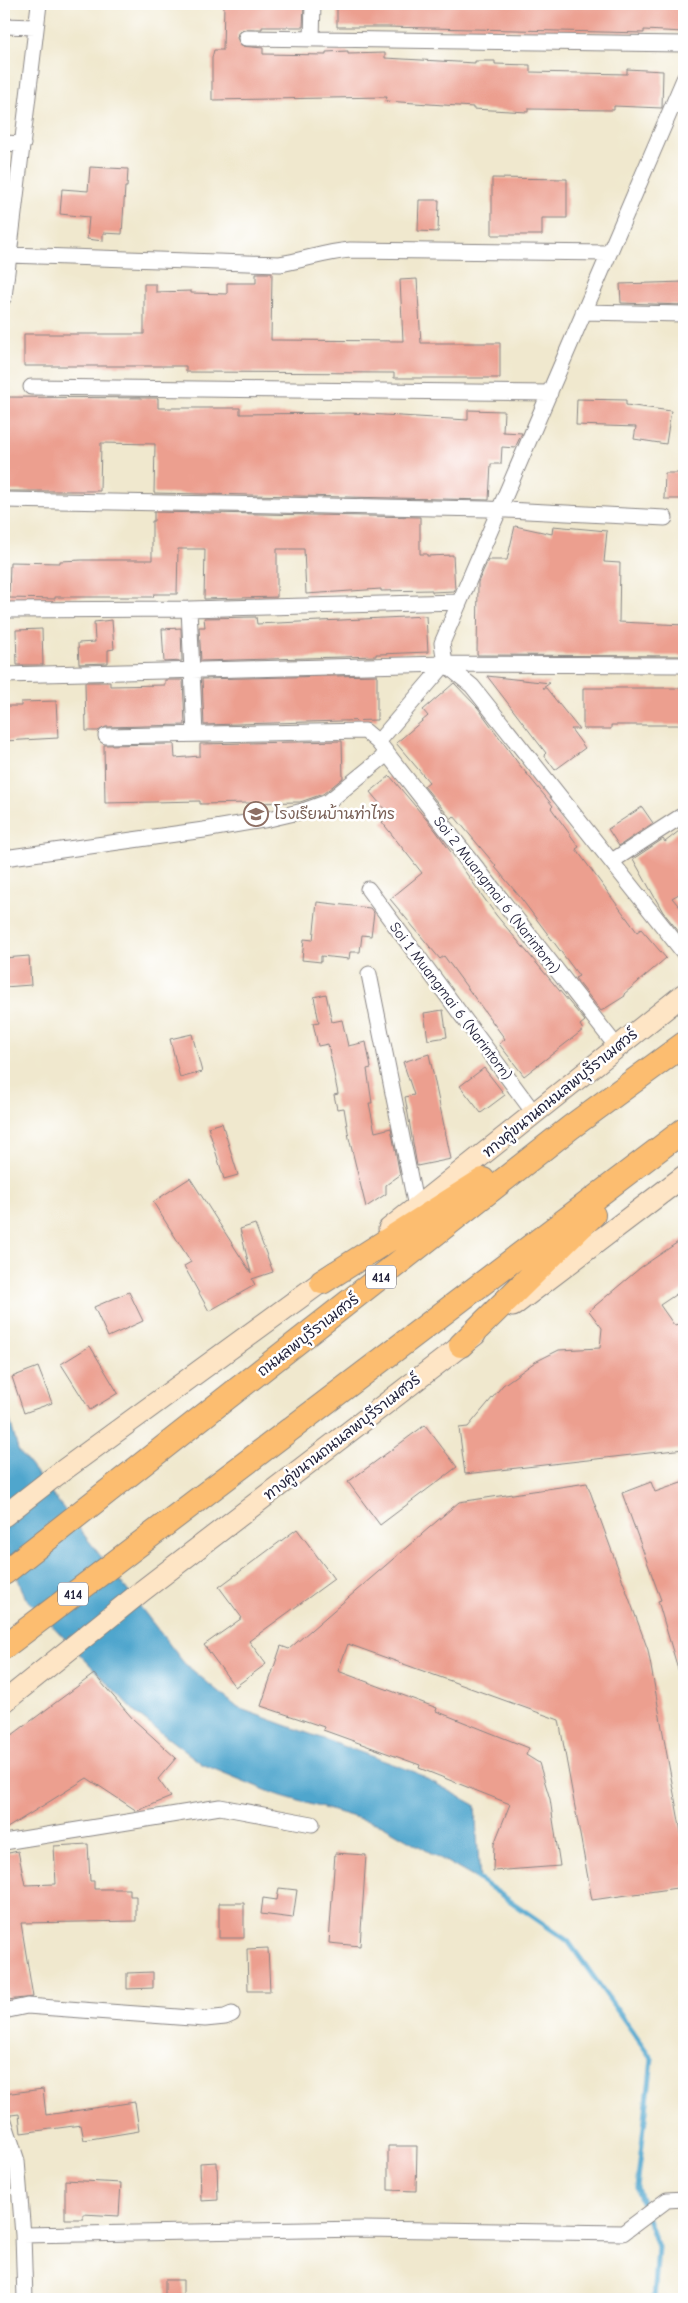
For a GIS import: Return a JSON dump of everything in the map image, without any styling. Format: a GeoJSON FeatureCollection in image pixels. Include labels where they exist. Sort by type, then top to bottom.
{"type":"FeatureCollection","features":[{"type":"Feature","properties":{"kind":"main road","name":"ทางคู่ขนานถนนลพบุรีราเมศวร์"},"geometry":{"type":"LineString","coordinates":[[4,1516],[50,1480],[322,1282],[684,994]]}},
{"type":"Feature","properties":{"kind":"main road","name":"ถนนลพบุรีราเมศวร์"},"geometry":{"type":"LineString","coordinates":[[4,1573],[572,1127],[684,1044]]}},
{"type":"Feature","properties":{"kind":"main road"},"geometry":{"type":"LineString","coordinates":[[322,1282],[424,1216],[572,1127]]}},
{"type":"Feature","properties":{"kind":"main road"},"geometry":{"type":"LineString","coordinates":[[461,1345],[606,1203],[684,1130]]}},
{"type":"Feature","properties":{"kind":"main road","name":"414"},"geometry":{"type":"LineString","coordinates":[[4,1647],[684,1130]]}},
{"type":"Feature","properties":{"kind":"main road","name":"ทางคู่ขนานถนนลพบุรีราเมศวร์"},"geometry":{"type":"LineString","coordinates":[[4,1702],[142,1591],[684,1176]]}},
{"type":"Feature","properties":{"kind":"street"},"geometry":{"type":"LineString","coordinates":[[4,297],[38,4]]}},
{"type":"Feature","properties":{"kind":"street"},"geometry":{"type":"LineString","coordinates":[[312,38],[313,4]]}},
{"type":"Feature","properties":{"kind":"street"},"geometry":{"type":"LineString","coordinates":[[4,26],[35,27]]}},
{"type":"Feature","properties":{"kind":"street"},"geometry":{"type":"LineString","coordinates":[[246,38],[684,44]]}},
{"type":"Feature","properties":{"kind":"street"},"geometry":{"type":"LineString","coordinates":[[684,79],[442,643],[445,664],[472,686],[684,953]]}},
{"type":"Feature","properties":{"kind":"street"},"geometry":{"type":"LineString","coordinates":[[4,143],[23,144]]}},
{"type":"Feature","properties":{"kind":"street"},"geometry":{"type":"LineString","coordinates":[[9,255],[280,264],[300,261],[326,252],[350,250],[609,254]]}},
{"type":"Feature","properties":{"kind":"street"},"geometry":{"type":"LineString","coordinates":[[583,312],[684,314]]}},
{"type":"Feature","properties":{"kind":"street"},"geometry":{"type":"LineString","coordinates":[[31,387],[550,393]]}},
{"type":"Feature","properties":{"kind":"street"},"geometry":{"type":"LineString","coordinates":[[4,500],[499,510],[664,518]]}},
{"type":"Feature","properties":{"kind":"street"},"geometry":{"type":"LineString","coordinates":[[4,610],[189,609],[460,602]]}},
{"type":"Feature","properties":{"kind":"street"},"geometry":{"type":"LineString","coordinates":[[189,609],[195,734]]}},
{"type":"Feature","properties":{"kind":"street"},"geometry":{"type":"LineString","coordinates":[[4,858],[269,819],[303,811],[328,802],[382,748],[445,664]]}},
{"type":"Feature","properties":{"kind":"street"},"geometry":{"type":"LineString","coordinates":[[4,675],[445,664],[684,665]]}},
{"type":"Feature","properties":{"kind":"street","name":"Soi 2 Muangmai 6 (Narintorn)"},"geometry":{"type":"LineString","coordinates":[[106,736],[364,731],[382,748],[617,1047]]}},
{"type":"Feature","properties":{"kind":"street"},"geometry":{"type":"LineString","coordinates":[[612,861],[680,817]]}},
{"type":"Feature","properties":{"kind":"street","name":"Soi 1 Muangmai 6 (Narintorn)"},"geometry":{"type":"LineString","coordinates":[[368,889],[534,1113]]}},
{"type":"Feature","properties":{"kind":"street"},"geometry":{"type":"LineString","coordinates":[[370,974],[416,1207]]}},
{"type":"Feature","properties":{"kind":"street"},"geometry":{"type":"LineString","coordinates":[[4,1842],[220,1807],[312,1824]]}},
{"type":"Feature","properties":{"kind":"street"},"geometry":{"type":"LineString","coordinates":[[4,2012],[27,2006],[205,2019],[225,2018],[232,2014]]}},
{"type":"Feature","properties":{"kind":"street"},"geometry":{"type":"LineString","coordinates":[[4,2121],[17,2161],[23,2235],[25,2299]]}},
{"type":"Feature","properties":{"kind":"street"},"geometry":{"type":"LineString","coordinates":[[23,2235],[364,2229],[623,2233],[667,2200],[684,2199]]}},
{"type":"Feature","properties":{"kind":"water"},"geometry":{"type":"Polygon","coordinates":[[[4,1398],[18,1450],[184,1663],[238,1708],[415,1772],[475,1805],[480,1881],[382,1825],[275,1794],[202,1764],[139,1716],[25,1597],[4,1542],[4,1398]]]}},
{"type":"Feature","properties":{"kind":"building"},"geometry":{"type":"Polygon","coordinates":[[[224,4],[304,4],[303,27],[262,27],[262,29],[246,29],[238,33],[237,38],[241,46],[263,48],[263,54],[326,55],[326,52],[348,51],[348,54],[385,53],[385,58],[475,63],[475,61],[495,61],[495,64],[530,65],[530,72],[627,74],[627,69],[663,71],[662,108],[614,106],[614,110],[528,109],[528,112],[386,101],[387,97],[212,100],[212,58],[214,50],[223,50],[224,4]]]}},
{"type":"Feature","properties":{"kind":"building"},"geometry":{"type":"Polygon","coordinates":[[[337,4],[684,4],[684,32],[644,30],[644,33],[337,27],[337,4]]]}},
{"type":"Feature","properties":{"kind":"building"},"geometry":{"type":"Polygon","coordinates":[[[90,167],[128,169],[122,234],[103,233],[103,241],[87,239],[89,217],[60,214],[62,189],[88,191],[90,167]]]}},
{"type":"Feature","properties":{"kind":"building"},"geometry":{"type":"Polygon","coordinates":[[[492,178],[567,179],[567,218],[542,218],[542,235],[492,235],[492,178]]]}},
{"type":"Feature","properties":{"kind":"building"},"geometry":{"type":"Polygon","coordinates":[[[419,200],[439,200],[438,232],[418,231],[419,200]]]}},
{"type":"Feature","properties":{"kind":"building"},"geometry":{"type":"Polygon","coordinates":[[[256,273],[272,273],[271,340],[403,341],[400,280],[417,279],[421,343],[500,343],[500,378],[394,378],[394,373],[186,372],[186,366],[24,366],[24,334],[144,334],[144,284],[156,284],[156,292],[191,291],[191,293],[227,294],[227,283],[256,283],[256,273]]]}},
{"type":"Feature","properties":{"kind":"building"},"geometry":{"type":"Polygon","coordinates":[[[684,282],[684,305],[621,303],[620,284],[684,282]]]}},
{"type":"Feature","properties":{"kind":"building"},"geometry":{"type":"Polygon","coordinates":[[[4,397],[158,398],[158,408],[240,408],[240,414],[350,413],[468,420],[468,410],[504,411],[503,432],[522,433],[515,448],[502,447],[501,464],[491,464],[489,500],[154,493],[155,444],[101,443],[100,491],[7,491],[7,442],[4,442],[4,397]]]}},
{"type":"Feature","properties":{"kind":"building"},"geometry":{"type":"Polygon","coordinates":[[[577,399],[626,400],[626,405],[671,411],[666,444],[634,439],[636,427],[576,425],[577,399]]]}},
{"type":"Feature","properties":{"kind":"building"},"geometry":{"type":"Polygon","coordinates":[[[665,473],[684,473],[684,499],[664,499],[665,473]]]}},
{"type":"Feature","properties":{"kind":"building"},"geometry":{"type":"Polygon","coordinates":[[[154,512],[420,517],[420,554],[427,554],[427,556],[453,555],[455,590],[432,592],[432,590],[381,591],[381,589],[306,594],[304,549],[277,549],[277,597],[204,599],[205,549],[178,549],[177,594],[154,594],[153,597],[9,598],[10,562],[60,563],[60,561],[82,560],[152,560],[152,521],[154,521],[154,512]]]}},
{"type":"Feature","properties":{"kind":"building"},"geometry":{"type":"Polygon","coordinates":[[[515,526],[552,534],[553,526],[607,531],[604,562],[620,563],[619,622],[684,625],[684,656],[477,655],[478,582],[488,560],[507,560],[515,526]]]}},
{"type":"Feature","properties":{"kind":"building"},"geometry":{"type":"Polygon","coordinates":[[[426,616],[428,652],[376,654],[376,656],[201,661],[199,627],[205,627],[204,618],[256,617],[257,624],[426,616]]]}},
{"type":"Feature","properties":{"kind":"building"},"geometry":{"type":"Polygon","coordinates":[[[112,620],[114,649],[108,650],[108,663],[79,664],[78,643],[95,642],[94,622],[112,620]]]}},
{"type":"Feature","properties":{"kind":"building"},"geometry":{"type":"Polygon","coordinates":[[[181,628],[182,661],[164,662],[162,629],[181,628]]]}},
{"type":"Feature","properties":{"kind":"building"},"geometry":{"type":"Polygon","coordinates":[[[42,629],[43,665],[17,665],[16,630],[42,629]]]}},
{"type":"Feature","properties":{"kind":"building"},"geometry":{"type":"Polygon","coordinates":[[[377,675],[377,720],[204,725],[202,679],[377,675]]]}},
{"type":"Feature","properties":{"kind":"building"},"geometry":{"type":"Polygon","coordinates":[[[487,676],[550,683],[543,688],[546,688],[579,729],[571,729],[585,748],[555,770],[544,755],[546,753],[487,676]]]}},
{"type":"Feature","properties":{"kind":"building"},"geometry":{"type":"Polygon","coordinates":[[[165,680],[183,680],[185,725],[106,727],[98,731],[86,731],[85,682],[110,682],[110,686],[165,685],[165,680]]]}},
{"type":"Feature","properties":{"kind":"building"},"geometry":{"type":"Polygon","coordinates":[[[454,683],[478,708],[518,763],[553,806],[551,808],[579,847],[576,849],[637,932],[641,929],[666,958],[624,994],[625,996],[601,1011],[575,978],[579,976],[520,897],[454,816],[451,819],[424,786],[429,782],[396,743],[428,716],[423,710],[454,683]]]}},
{"type":"Feature","properties":{"kind":"building"},"geometry":{"type":"Polygon","coordinates":[[[583,688],[684,688],[684,725],[611,725],[611,729],[583,729],[583,688]]]}},
{"type":"Feature","properties":{"kind":"building"},"geometry":{"type":"Polygon","coordinates":[[[56,701],[58,738],[4,741],[4,706],[21,706],[21,702],[56,701]]]}},
{"type":"Feature","properties":{"kind":"building"},"geometry":{"type":"Polygon","coordinates":[[[342,741],[343,778],[323,794],[300,802],[200,804],[200,801],[105,803],[104,745],[174,744],[175,758],[200,756],[200,744],[342,741]]]}},
{"type":"Feature","properties":{"kind":"building"},"geometry":{"type":"Polygon","coordinates":[[[390,776],[436,831],[496,915],[585,1021],[580,1025],[583,1030],[524,1076],[499,1044],[505,1039],[444,956],[440,959],[390,899],[422,873],[382,822],[390,816],[370,792],[390,776]]]}},
{"type":"Feature","properties":{"kind":"building"},"geometry":{"type":"Polygon","coordinates":[[[642,807],[653,823],[619,846],[608,829],[642,807]]]}},
{"type":"Feature","properties":{"kind":"building"},"geometry":{"type":"Polygon","coordinates":[[[684,827],[684,891],[672,898],[684,912],[684,938],[663,912],[633,859],[663,839],[665,842],[684,827]]]}},
{"type":"Feature","properties":{"kind":"building"},"geometry":{"type":"Polygon","coordinates":[[[317,902],[370,908],[374,913],[371,936],[362,935],[360,952],[350,952],[349,959],[321,956],[321,962],[302,960],[304,939],[313,940],[317,902]]]}},
{"type":"Feature","properties":{"kind":"building"},"geometry":{"type":"Polygon","coordinates":[[[29,956],[31,985],[4,987],[4,958],[29,956]]]}},
{"type":"Feature","properties":{"kind":"building"},"geometry":{"type":"Polygon","coordinates":[[[326,994],[332,1022],[342,1020],[348,1046],[366,1042],[371,1068],[367,1069],[372,1103],[369,1103],[375,1132],[391,1128],[400,1175],[386,1185],[386,1194],[366,1207],[349,1138],[344,1108],[337,1109],[334,1095],[338,1094],[328,1044],[318,1046],[313,1023],[319,1022],[314,997],[326,994]]]}},
{"type":"Feature","properties":{"kind":"building"},"geometry":{"type":"Polygon","coordinates":[[[443,1010],[447,1037],[428,1040],[424,1013],[443,1010]]]}},
{"type":"Feature","properties":{"kind":"building"},"geometry":{"type":"Polygon","coordinates":[[[192,1034],[202,1072],[180,1078],[170,1039],[192,1034]]]}},
{"type":"Feature","properties":{"kind":"building"},"geometry":{"type":"Polygon","coordinates":[[[429,1054],[451,1159],[417,1166],[405,1097],[414,1095],[403,1062],[429,1054]]]}},
{"type":"Feature","properties":{"kind":"building"},"geometry":{"type":"Polygon","coordinates":[[[484,1068],[505,1095],[481,1113],[460,1086],[484,1068]]]}},
{"type":"Feature","properties":{"kind":"building"},"geometry":{"type":"Polygon","coordinates":[[[222,1123],[238,1175],[224,1179],[208,1127],[222,1123]]]}},
{"type":"Feature","properties":{"kind":"building"},"geometry":{"type":"Polygon","coordinates":[[[190,1178],[251,1273],[240,1229],[255,1224],[273,1272],[252,1279],[255,1285],[209,1311],[184,1266],[191,1262],[153,1202],[190,1178]]]}},
{"type":"Feature","properties":{"kind":"building"},"geometry":{"type":"Polygon","coordinates":[[[684,1238],[684,1289],[660,1305],[674,1325],[684,1323],[684,1449],[465,1474],[459,1428],[468,1427],[503,1385],[535,1362],[559,1350],[600,1348],[602,1328],[589,1311],[640,1268],[684,1238]]]}},
{"type":"Feature","properties":{"kind":"building"},"geometry":{"type":"Polygon","coordinates":[[[129,1292],[143,1321],[108,1337],[94,1307],[129,1292]]]}},
{"type":"Feature","properties":{"kind":"building"},"geometry":{"type":"Polygon","coordinates":[[[90,1346],[118,1393],[90,1410],[61,1364],[90,1346]]]}},
{"type":"Feature","properties":{"kind":"building"},"geometry":{"type":"Polygon","coordinates":[[[38,1367],[52,1403],[24,1413],[12,1377],[38,1367]]]}},
{"type":"Feature","properties":{"kind":"building"},"geometry":{"type":"Polygon","coordinates":[[[425,1425],[457,1467],[380,1525],[348,1482],[425,1425]]]}},
{"type":"Feature","properties":{"kind":"building"},"geometry":{"type":"Polygon","coordinates":[[[651,1482],[655,1492],[684,1482],[684,1678],[681,1679],[658,1601],[661,1600],[622,1493],[651,1482]]]}},
{"type":"Feature","properties":{"kind":"building"},"geometry":{"type":"Polygon","coordinates":[[[587,1483],[648,1650],[684,1849],[684,1887],[592,1900],[559,1720],[348,1644],[338,1671],[437,1708],[436,1711],[529,1748],[526,1755],[539,1763],[550,1799],[560,1866],[493,1871],[494,1844],[510,1804],[419,1768],[420,1765],[323,1730],[324,1727],[261,1706],[281,1646],[289,1649],[459,1502],[587,1483]]]}},
{"type":"Feature","properties":{"kind":"building"},"geometry":{"type":"Polygon","coordinates":[[[297,1529],[334,1579],[249,1641],[266,1664],[235,1687],[204,1645],[242,1618],[219,1587],[297,1529]]]}},
{"type":"Feature","properties":{"kind":"building"},"geometry":{"type":"Polygon","coordinates":[[[94,1674],[133,1719],[176,1758],[158,1779],[171,1797],[137,1811],[87,1778],[4,1830],[4,1741],[94,1674]]]}},
{"type":"Feature","properties":{"kind":"building"},"geometry":{"type":"Polygon","coordinates":[[[88,1844],[90,1881],[94,1881],[94,1889],[130,1889],[130,1896],[136,1896],[136,1921],[21,1923],[33,1997],[7,2000],[4,1978],[4,1854],[18,1851],[25,1885],[56,1884],[54,1846],[88,1844]]]}},
{"type":"Feature","properties":{"kind":"building"},"geometry":{"type":"Polygon","coordinates":[[[335,1853],[366,1855],[360,1946],[329,1943],[335,1853]]]}},
{"type":"Feature","properties":{"kind":"building"},"geometry":{"type":"Polygon","coordinates":[[[279,1888],[297,1890],[293,1918],[261,1914],[263,1898],[277,1900],[279,1888]]]}},
{"type":"Feature","properties":{"kind":"building"},"geometry":{"type":"Polygon","coordinates":[[[219,1903],[244,1903],[244,1938],[219,1938],[219,1903]]]}},
{"type":"Feature","properties":{"kind":"building"},"geometry":{"type":"Polygon","coordinates":[[[268,1948],[270,1991],[248,1991],[247,1949],[268,1948]]]}},
{"type":"Feature","properties":{"kind":"building"},"geometry":{"type":"Polygon","coordinates":[[[153,1972],[153,1988],[127,1989],[127,1973],[153,1972]]]}},
{"type":"Feature","properties":{"kind":"building"},"geometry":{"type":"Polygon","coordinates":[[[43,2089],[46,2115],[135,2102],[139,2131],[84,2140],[81,2125],[21,2133],[19,2114],[11,2115],[7,2112],[4,2094],[43,2089]]]}},
{"type":"Feature","properties":{"kind":"building"},"geometry":{"type":"Polygon","coordinates":[[[388,2146],[417,2146],[416,2191],[388,2190],[388,2146]]]}},
{"type":"Feature","properties":{"kind":"building"},"geometry":{"type":"Polygon","coordinates":[[[217,2162],[218,2200],[201,2201],[200,2163],[217,2162]]]}},
{"type":"Feature","properties":{"kind":"building"},"geometry":{"type":"Polygon","coordinates":[[[65,2180],[121,2183],[119,2216],[83,2214],[83,2219],[65,2219],[65,2180]]]}},
{"type":"Feature","properties":{"kind":"building"},"geometry":{"type":"Polygon","coordinates":[[[165,2280],[183,2280],[183,2299],[165,2299],[165,2280]]]}},
{"type":"Feature","properties":{"kind":"waterway"},"geometry":{"type":"LineString","coordinates":[[477,1878],[568,1941],[652,2059],[637,2188],[658,2247],[654,2299]]}},
{"type":"Feature","properties":{"kind":"place","name":"โรงเรียนบ้านท่าไทร"},"geometry":{"type":"Point","coordinates":[256,814]}}]}
